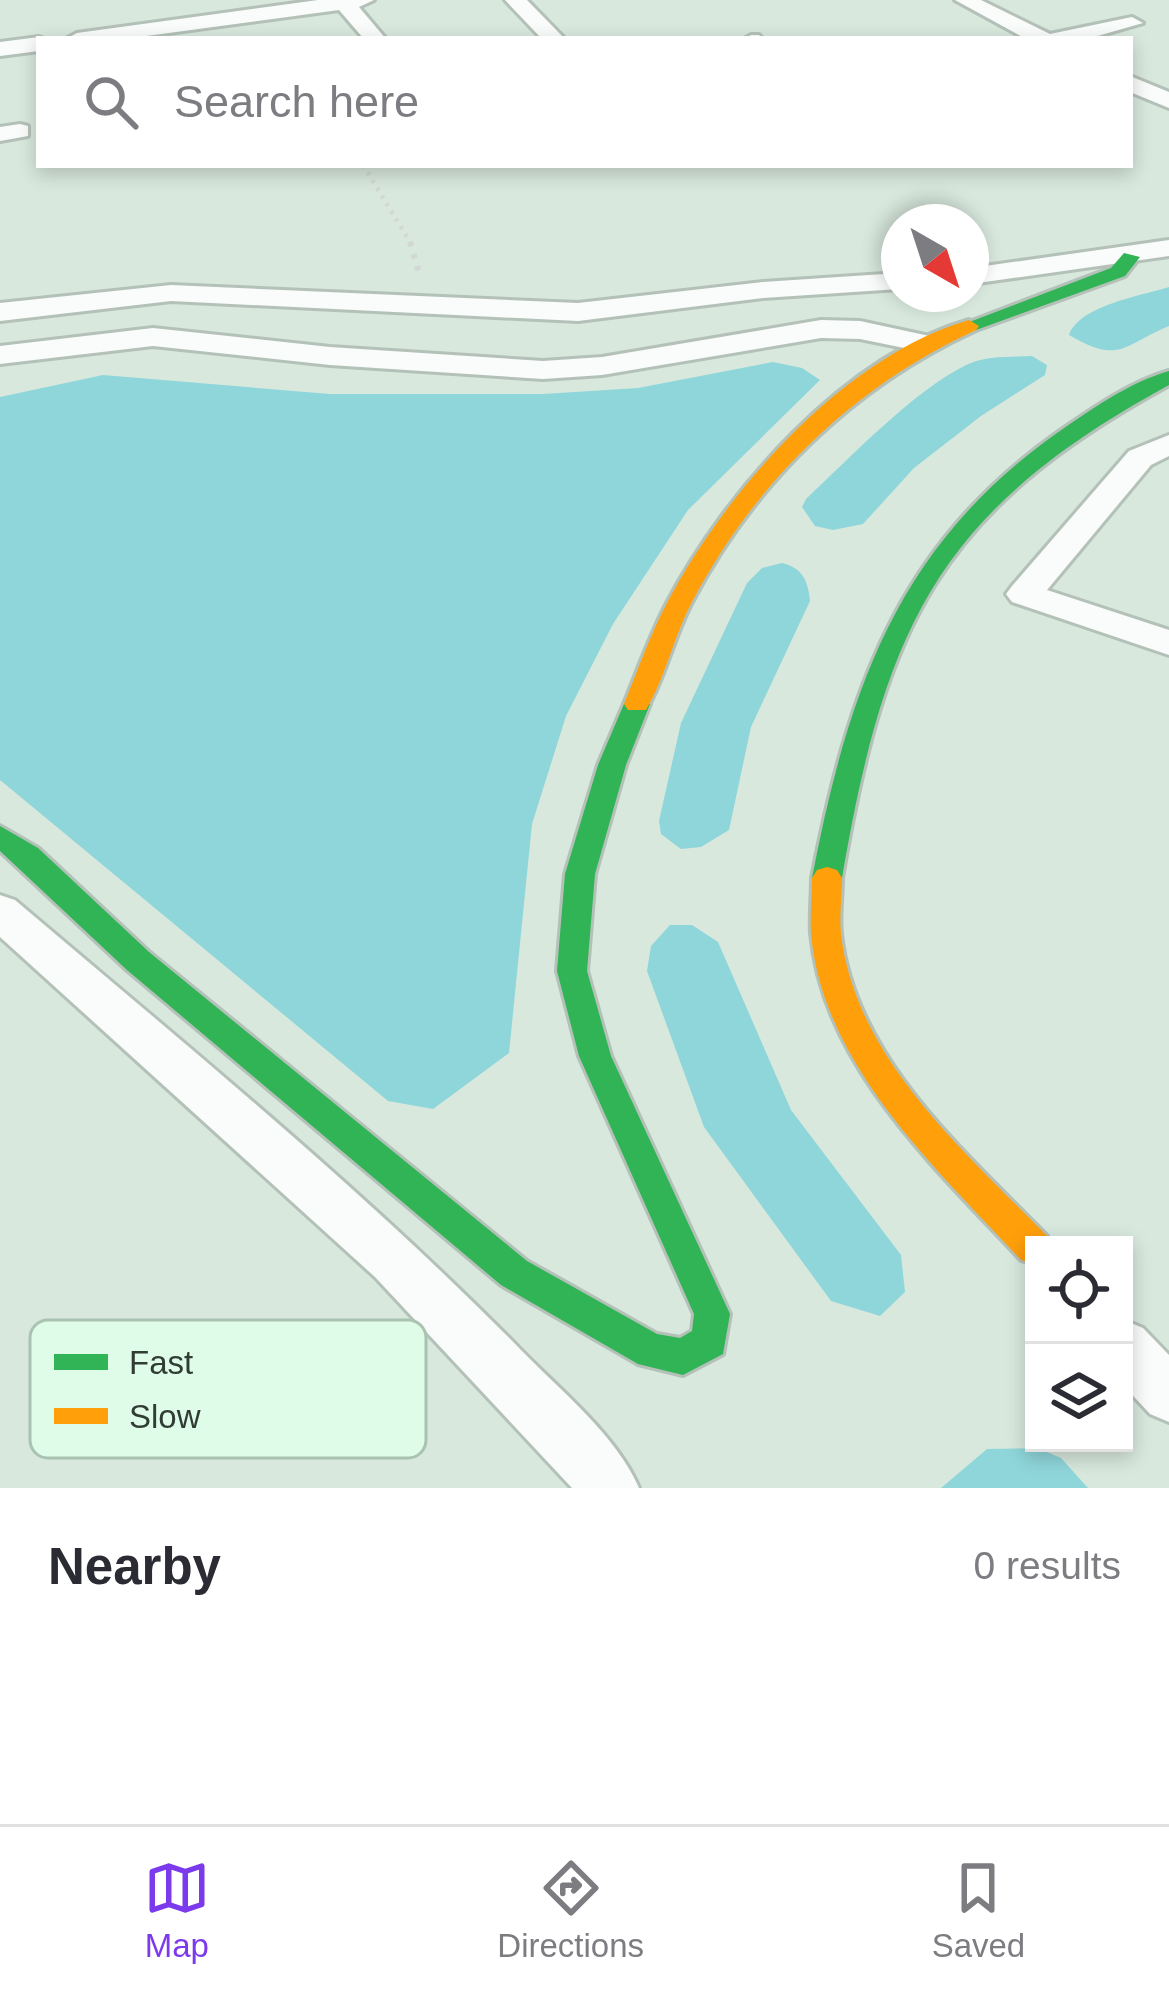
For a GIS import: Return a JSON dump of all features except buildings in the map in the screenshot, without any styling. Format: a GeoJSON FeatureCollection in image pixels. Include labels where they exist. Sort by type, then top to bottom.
{"type":"FeatureCollection","features":[{"type":"Feature","properties":{"kind":"street"},"geometry":{"type":"LineString","coordinates":[[514,0],[551,36]]}},
{"type":"Feature","properties":{"kind":"street"},"geometry":{"type":"LineString","coordinates":[[965,0],[1037,36]]}},
{"type":"Feature","properties":{"kind":"street"},"geometry":{"type":"LineString","coordinates":[[1015,0],[1065,36]]}},
{"type":"Feature","properties":{"kind":"street"},"geometry":{"type":"LineString","coordinates":[[99,36],[354,1],[373,36]]}},
{"type":"Feature","properties":{"kind":"street"},"geometry":{"type":"LineString","coordinates":[[1071,36],[1132,23]]}},
{"type":"Feature","properties":{"kind":"street"},"geometry":{"type":"LineString","coordinates":[[0,50],[36,44]]}},
{"type":"Feature","properties":{"kind":"street"},"geometry":{"type":"LineString","coordinates":[[1133,88],[1169,101]]}},
{"type":"Feature","properties":{"kind":"street"},"geometry":{"type":"LineString","coordinates":[[989,274],[1169,248]]}},
{"type":"Feature","properties":{"kind":"street"},"geometry":{"type":"LineString","coordinates":[[0,837],[28,856],[138,962],[514,1273],[651,1351],[683,1357],[710,1341],[712,1315],[595,1056],[572,971],[580,874],[612,765],[680,601],[740,506],[814,428],[924,343],[1118,272],[1131,257]]}},
{"type":"Feature","properties":{"kind":"street"},"geometry":{"type":"LineString","coordinates":[[0,312],[171,293],[578,312],[881,281]]}},
{"type":"Feature","properties":{"kind":"street"},"geometry":{"type":"LineString","coordinates":[[0,355],[153,337],[330,356],[544,370],[602,366],[821,329],[860,330],[924,343]]}},
{"type":"Feature","properties":{"kind":"street"},"geometry":{"type":"LineString","coordinates":[[1025,1238],[901,1102],[862,1043],[828,969],[824,899],[839,800],[863,701],[904,604],[972,509],[1062,432],[1169,377]]}},
{"type":"Feature","properties":{"kind":"street"},"geometry":{"type":"LineString","coordinates":[[1169,444],[1140,458],[1024,594],[1169,643]]}},
{"type":"Feature","properties":{"kind":"street"},"geometry":{"type":"LineString","coordinates":[[0,912],[320,1191],[564,1434],[610,1488]]}},
{"type":"Feature","properties":{"kind":"street"},"geometry":{"type":"LineString","coordinates":[[1133,1356],[1169,1395]]}},
{"type":"Feature","properties":{"kind":"path"},"geometry":{"type":"LineString","coordinates":[[365,168],[416,252],[426,307]]}},
{"type":"Feature","properties":{"kind":"water"},"geometry":{"type":"Polygon","coordinates":[[[1169,287],[1169,326],[1131,345],[1100,349],[1069,335],[1098,309],[1169,287]]]}},
{"type":"Feature","properties":{"kind":"water"},"geometry":{"type":"Polygon","coordinates":[[[1032,356],[1047,365],[1045,375],[981,416],[914,468],[863,524],[833,530],[815,526],[802,507],[806,499],[925,391],[974,362],[1032,356]]]}},
{"type":"Feature","properties":{"kind":"water"},"geometry":{"type":"Polygon","coordinates":[[[773,362],[802,368],[820,380],[688,510],[613,624],[566,716],[532,824],[509,1053],[433,1109],[388,1101],[0,780],[0,397],[103,375],[330,394],[543,394],[638,388],[773,362]]]}},
{"type":"Feature","properties":{"kind":"water"},"geometry":{"type":"Polygon","coordinates":[[[782,563],[803,576],[810,601],[751,727],[729,830],[701,847],[681,849],[661,834],[659,821],[681,723],[747,583],[762,568],[782,563]]]}},
{"type":"Feature","properties":{"kind":"water"},"geometry":{"type":"Polygon","coordinates":[[[670,925],[692,925],[718,942],[791,1110],[901,1255],[905,1292],[880,1316],[831,1301],[704,1127],[647,971],[651,946],[670,925]]]}},
{"type":"Feature","properties":{"kind":"water"},"geometry":{"type":"Polygon","coordinates":[[[987,1449],[1047,1452],[1061,1458],[1088,1488],[941,1488],[987,1449]]]}},
{"type":"Feature","properties":{"kind":"traffic: fast"},"geometry":{"type":"LineString","coordinates":[[969,326],[1118,272],[1131,257]]}},
{"type":"Feature","properties":{"kind":"traffic: fast"},"geometry":{"type":"LineString","coordinates":[[827,878],[864,711],[891,640],[926,576],[969,519],[1024,467],[1090,420],[1169,377]]}},
{"type":"Feature","properties":{"kind":"traffic: fast"},"geometry":{"type":"LineString","coordinates":[[0,837],[28,856],[138,961],[514,1273],[651,1351],[683,1357],[710,1341],[712,1314],[595,1056],[572,971],[580,874],[612,765],[637,704]]}},
{"type":"Feature","properties":{"kind":"traffic: slow"},"geometry":{"type":"LineString","coordinates":[[637,704],[680,601],[732,518],[765,477],[802,438],[882,372],[969,326]]}},
{"type":"Feature","properties":{"kind":"traffic: slow"},"geometry":{"type":"LineString","coordinates":[[827,878],[826,934],[837,986],[858,1036],[921,1126],[1025,1239]]}}]}
